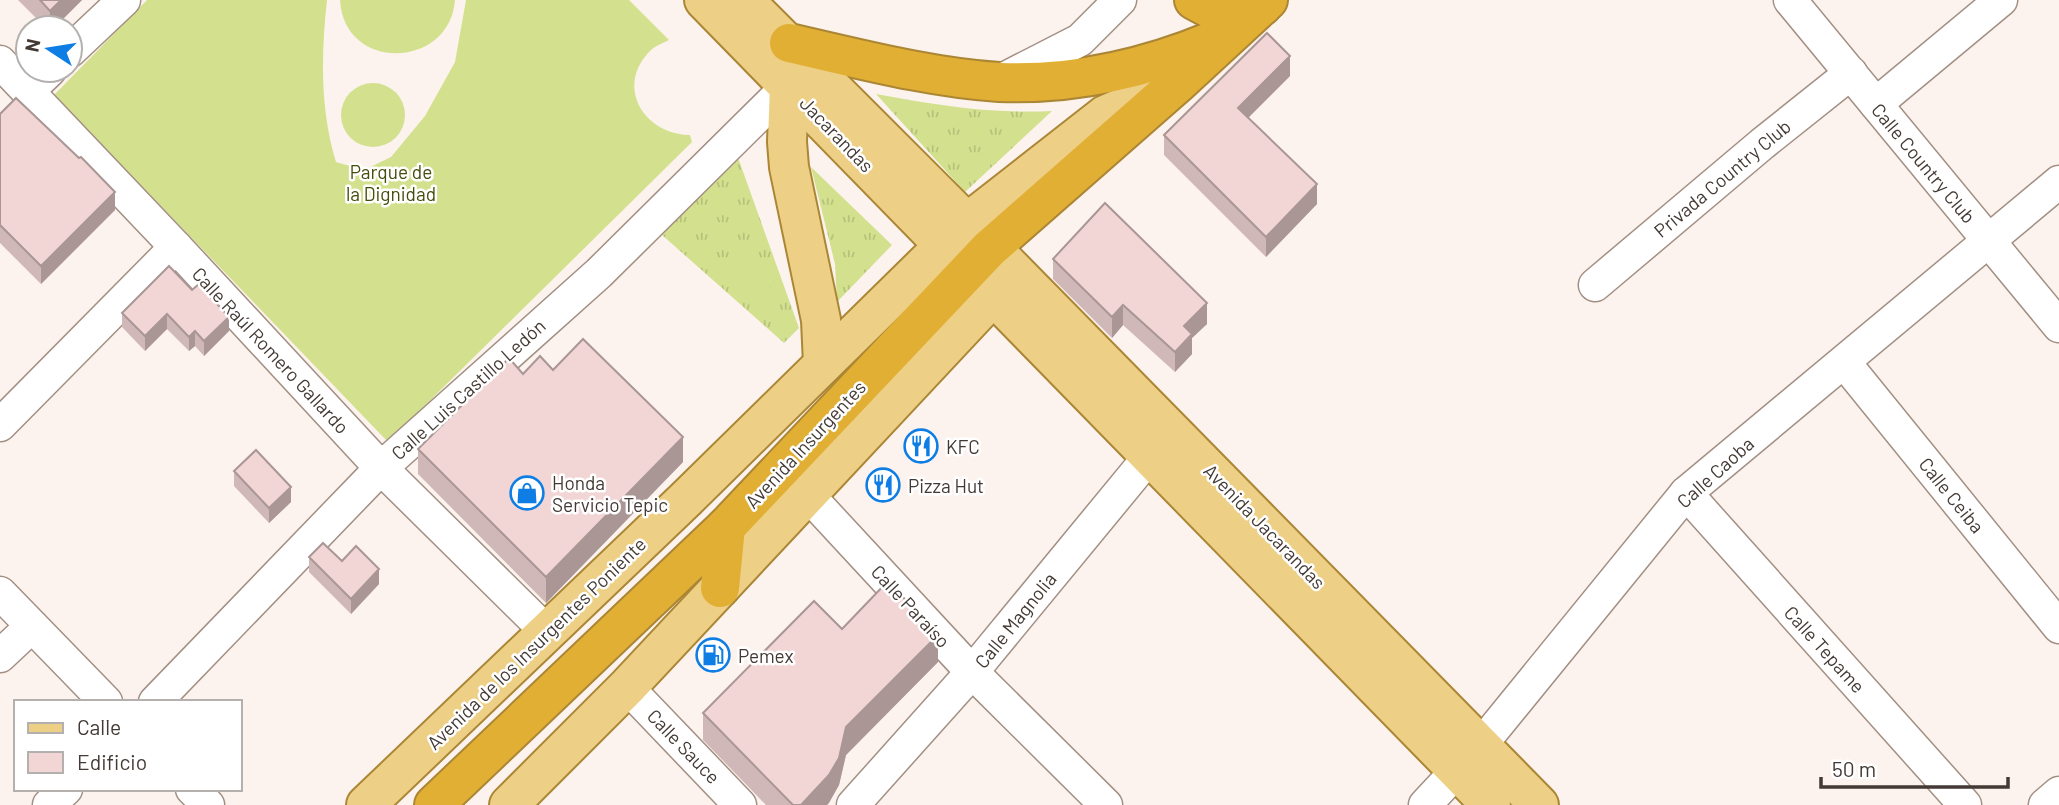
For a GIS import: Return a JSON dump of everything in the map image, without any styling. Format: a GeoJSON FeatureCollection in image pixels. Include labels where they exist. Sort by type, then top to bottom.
{"type":"FeatureCollection","features":[{"type":"Feature","properties":{"kind":"highway"},"geometry":{"type":"LineString","coordinates":[[1194,0],[1209,8],[1265,3]]}},
{"type":"Feature","properties":{"kind":"highway"},"geometry":{"type":"LineString","coordinates":[[789,43],[906,69],[998,82],[1084,78],[1143,66],[1216,39],[1265,3]]}},
{"type":"Feature","properties":{"kind":"highway","name":"Avenida Insurgentes"},"geometry":{"type":"LineString","coordinates":[[434,805],[726,527],[979,259],[1265,3]]}},
{"type":"Feature","properties":{"kind":"highway"},"geometry":{"type":"LineString","coordinates":[[720,588],[726,527]]}},
{"type":"Feature","properties":{"kind":"main road","name":"Jacarandas"},"geometry":{"type":"LineString","coordinates":[[704,0],[789,85],[979,259]]}},
{"type":"Feature","properties":{"kind":"main road","name":"Jacarandas"},"geometry":{"type":"LineString","coordinates":[[744,0],[789,43],[979,259]]}},
{"type":"Feature","properties":{"kind":"main road"},"geometry":{"type":"LineString","coordinates":[[789,85],[789,167],[821,320],[823,364]]}},
{"type":"Feature","properties":{"kind":"main road"},"geometry":{"type":"LineString","coordinates":[[509,805],[627,687],[808,495],[979,259]]}},
{"type":"Feature","properties":{"kind":"main road","name":"Avenida de los Insurgentes Poniente"},"geometry":{"type":"LineString","coordinates":[[366,805],[548,633],[823,364],[979,259]]}},
{"type":"Feature","properties":{"kind":"main road","name":"Avenida Jacarandas"},"geometry":{"type":"LineString","coordinates":[[979,259],[1469,759],[1539,805]]}},
{"type":"Feature","properties":{"kind":"main road","name":"Avenida Jacarandas"},"geometry":{"type":"LineString","coordinates":[[1469,759],[1491,805]]}},
{"type":"Feature","properties":{"kind":"street"},"geometry":{"type":"LineString","coordinates":[[84,38],[124,0]]}},
{"type":"Feature","properties":{"kind":"street"},"geometry":{"type":"LineString","coordinates":[[998,82],[1080,40],[1120,0]]}},
{"type":"Feature","properties":{"kind":"street","name":"Calle Country Club"},"geometry":{"type":"LineString","coordinates":[[1790,0],[2059,326]]}},
{"type":"Feature","properties":{"kind":"street"},"geometry":{"type":"LineString","coordinates":[[1876,104],[2001,0]]}},
{"type":"Feature","properties":{"kind":"street","name":"Privada Country Club"},"geometry":{"type":"LineString","coordinates":[[1595,285],[1851,73]]}},
{"type":"Feature","properties":{"kind":"street","name":"Calle Raúl Romero Gallardo"},"geometry":{"type":"LineString","coordinates":[[42,84],[176,247],[381,468],[548,633]]}},
{"type":"Feature","properties":{"kind":"street","name":"Calle Luis Castillo Ledón"},"geometry":{"type":"LineString","coordinates":[[157,700],[381,468],[599,273],[789,85]]}},
{"type":"Feature","properties":{"kind":"street","name":"Calle Caoba"},"geometry":{"type":"LineString","coordinates":[[1425,805],[1469,759],[1686,493],[2059,182]]}},
{"type":"Feature","properties":{"kind":"street"},"geometry":{"type":"LineString","coordinates":[[0,425],[176,247]]}},
{"type":"Feature","properties":{"kind":"street","name":"Calle Ceiba"},"geometry":{"type":"LineString","coordinates":[[1844,362],[2059,627]]}},
{"type":"Feature","properties":{"kind":"street","name":"Calle Magnolia"},"geometry":{"type":"LineString","coordinates":[[853,805],[972,672],[1160,443]]}},
{"type":"Feature","properties":{"kind":"street","name":"Calle Tepame"},"geometry":{"type":"LineString","coordinates":[[1686,493],[1965,805]]}},
{"type":"Feature","properties":{"kind":"street","name":"Calle Paraíso"},"geometry":{"type":"LineString","coordinates":[[808,495],[972,672],[1106,805]]}},
{"type":"Feature","properties":{"kind":"street"},"geometry":{"type":"LineString","coordinates":[[0,593],[104,700]]}},
{"type":"Feature","properties":{"kind":"street"},"geometry":{"type":"LineString","coordinates":[[0,656],[32,626]]}},
{"type":"Feature","properties":{"kind":"street","name":"Calle Sauce"},"geometry":{"type":"LineString","coordinates":[[627,687],[740,805]]}},
{"type":"Feature","properties":{"kind":"street"},"geometry":{"type":"LineString","coordinates":[[50,805],[64,791]]}},
{"type":"Feature","properties":{"kind":"street"},"geometry":{"type":"LineString","coordinates":[[194,791],[208,805]]}},
{"type":"Feature","properties":{"kind":"street"},"geometry":{"type":"LineString","coordinates":[[2045,805],[2059,793]]}},
{"type":"Feature","properties":{"kind":"green space","name":"Parque de la Dignidad"},"geometry":{"type":"Polygon","coordinates":[[[147,0],[327,0],[323,82],[331,142],[336,162],[364,170],[391,157],[425,116],[455,62],[466,0],[629,0],[669,40],[652,49],[640,65],[635,79],[639,106],[647,117],[659,126],[673,133],[690,135],[692,142],[388,442],[54,95],[65,84],[84,84],[84,64],[147,0]]]}},
{"type":"Feature","properties":{"kind":"green space"},"geometry":{"type":"Polygon","coordinates":[[[340,0],[455,0],[449,23],[435,39],[417,50],[397,53],[377,50],[359,40],[346,24],[340,0]]]}},
{"type":"Feature","properties":{"kind":"green space"},"geometry":{"type":"Polygon","coordinates":[[[373,83],[385,85],[396,92],[403,103],[403,127],[396,138],[385,145],[373,147],[361,145],[350,138],[343,127],[341,115],[343,103],[350,92],[361,85],[373,83]]]}},
{"type":"Feature","properties":{"kind":"green space"},"geometry":{"type":"Polygon","coordinates":[[[876,94],[985,110],[1052,111],[965,192],[876,94]]]}},
{"type":"Feature","properties":{"kind":"green space"},"geometry":{"type":"Polygon","coordinates":[[[736,152],[799,328],[784,343],[662,235],[736,152]]]}},
{"type":"Feature","properties":{"kind":"green space"},"geometry":{"type":"Polygon","coordinates":[[[811,167],[892,245],[837,302],[835,264],[811,167]]]}},
{"type":"Feature","properties":{"kind":"green space"},"geometry":{"type":"Polygon","coordinates":[[[756,249],[786,330],[783,332],[728,280],[756,249]]]}},
{"type":"Feature","properties":{"kind":"building"},"geometry":{"type":"Polygon","coordinates":[[[40,0],[61,0],[50,11],[40,0]]]}},
{"type":"Feature","properties":{"kind":"building"},"geometry":{"type":"Polygon","coordinates":[[[1267,33],[1290,56],[1238,108],[1317,184],[1266,237],[1164,135],[1267,33]]]}},
{"type":"Feature","properties":{"kind":"building"},"geometry":{"type":"Polygon","coordinates":[[[16,98],[115,192],[41,266],[0,225],[0,114],[16,98]]]}},
{"type":"Feature","properties":{"kind":"building"},"geometry":{"type":"Polygon","coordinates":[[[1105,203],[1207,303],[1184,326],[1192,334],[1175,352],[1123,305],[1112,317],[1053,259],[1105,203]]]}},
{"type":"Feature","properties":{"kind":"building"},"geometry":{"type":"Polygon","coordinates":[[[169,266],[192,290],[199,284],[229,317],[204,341],[195,331],[189,337],[167,314],[145,336],[122,313],[169,266]]]}},
{"type":"Feature","properties":{"kind":"building"},"geometry":{"type":"Polygon","coordinates":[[[583,339],[683,437],[546,577],[418,449],[509,358],[523,374],[540,356],[553,370],[583,339]]]}},
{"type":"Feature","properties":{"kind":"building"},"geometry":{"type":"Polygon","coordinates":[[[256,450],[291,487],[269,508],[234,471],[256,450]]]}},
{"type":"Feature","properties":{"kind":"building"},"geometry":{"type":"Polygon","coordinates":[[[323,543],[342,561],[356,546],[379,569],[351,599],[309,557],[323,543]]]}},
{"type":"Feature","properties":{"kind":"building"},"geometry":{"type":"Polygon","coordinates":[[[888,581],[938,635],[846,727],[839,758],[829,775],[801,805],[793,805],[703,713],[814,601],[842,629],[888,581]]]}},
{"type":"Feature","properties":{"kind":"place","name":"KFC"},"geometry":{"type":"Point","coordinates":[921,446]}},
{"type":"Feature","properties":{"kind":"place","name":"Pizza Hut"},"geometry":{"type":"Point","coordinates":[883,485]}},
{"type":"Feature","properties":{"kind":"place","name":"Honda Servicio Tepic"},"geometry":{"type":"Point","coordinates":[527,493]}},
{"type":"Feature","properties":{"kind":"place","name":"Pemex"},"geometry":{"type":"Point","coordinates":[713,655]}}]}
